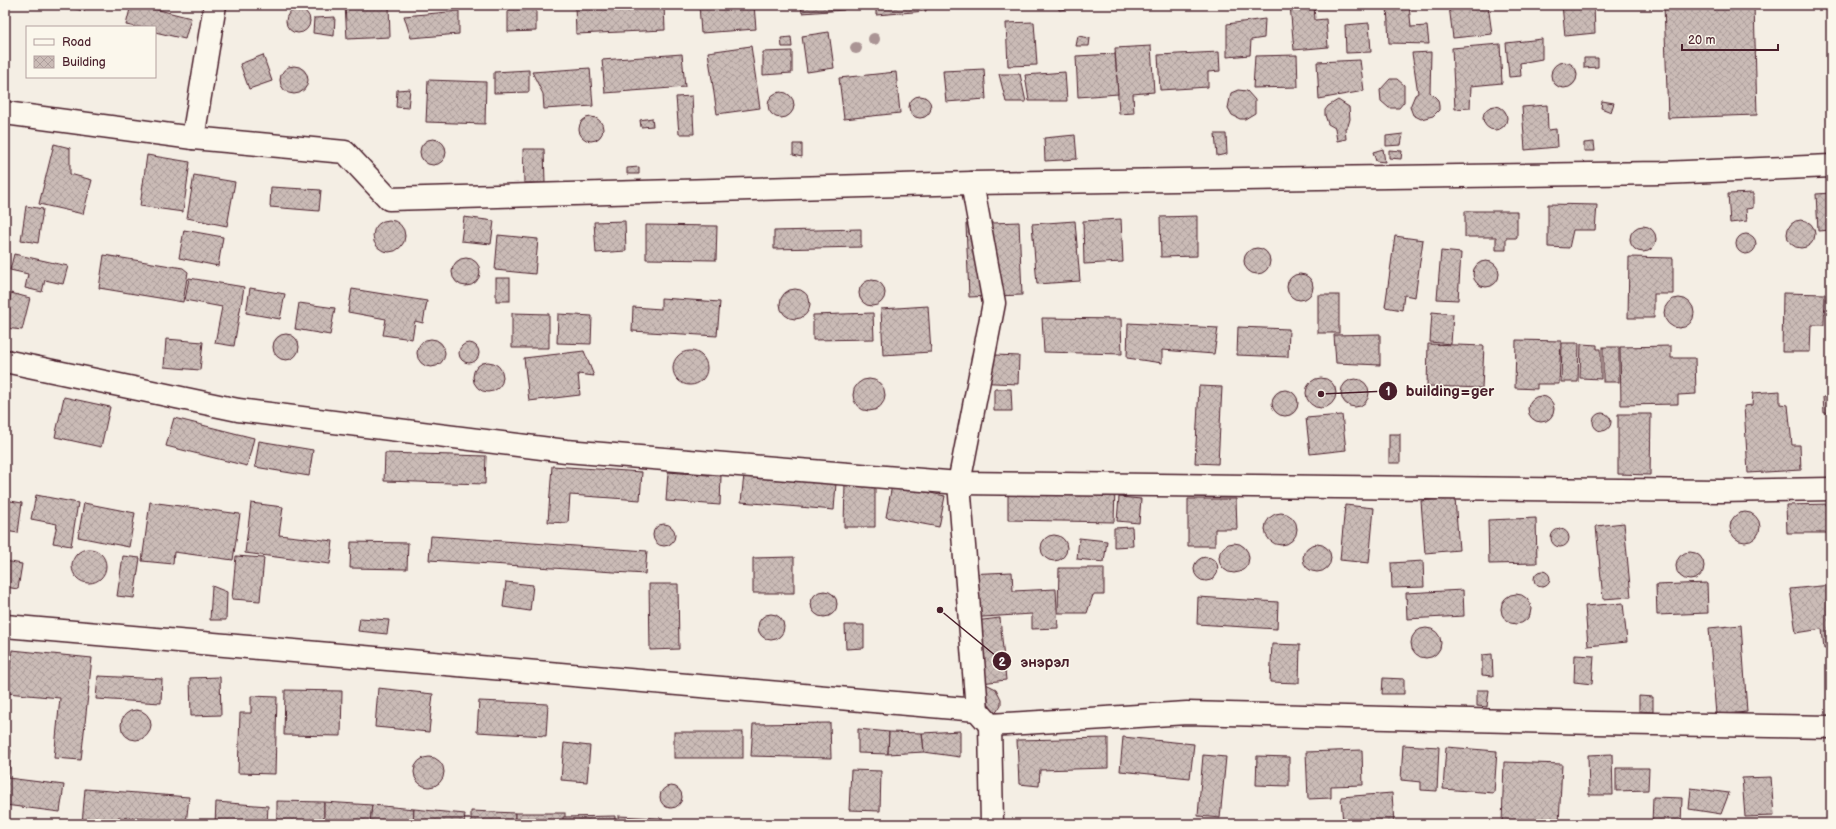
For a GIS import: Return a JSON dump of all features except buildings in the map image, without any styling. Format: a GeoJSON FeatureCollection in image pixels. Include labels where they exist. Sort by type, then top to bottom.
{"type":"FeatureCollection","features":[{"type":"Feature","properties":{"kind":"street"},"geometry":{"type":"LineString","coordinates":[[193,138],[215,5]]}},
{"type":"Feature","properties":{"kind":"street"},"geometry":{"type":"LineString","coordinates":[[5,114],[193,138],[345,152],[389,199],[972,183],[1662,173],[1831,166]]}},
{"type":"Feature","properties":{"kind":"street"},"geometry":{"type":"LineString","coordinates":[[972,183],[994,304],[959,483],[984,718],[992,824]]}},
{"type":"Feature","properties":{"kind":"street"},"geometry":{"type":"LineString","coordinates":[[5,361],[238,410],[566,452],[959,483],[1721,492],[1831,489]]}},
{"type":"Feature","properties":{"kind":"street"},"geometry":{"type":"LineString","coordinates":[[5,626],[984,718],[1187,713],[1831,727]]}},
{"type":"Feature","properties":{"kind":"place","name":"building=ger"},"geometry":{"type":"Point","coordinates":[1321,394]}},
{"type":"Feature","properties":{"kind":"place","name":"энэрэл"},"geometry":{"type":"Point","coordinates":[940,610]}}]}
